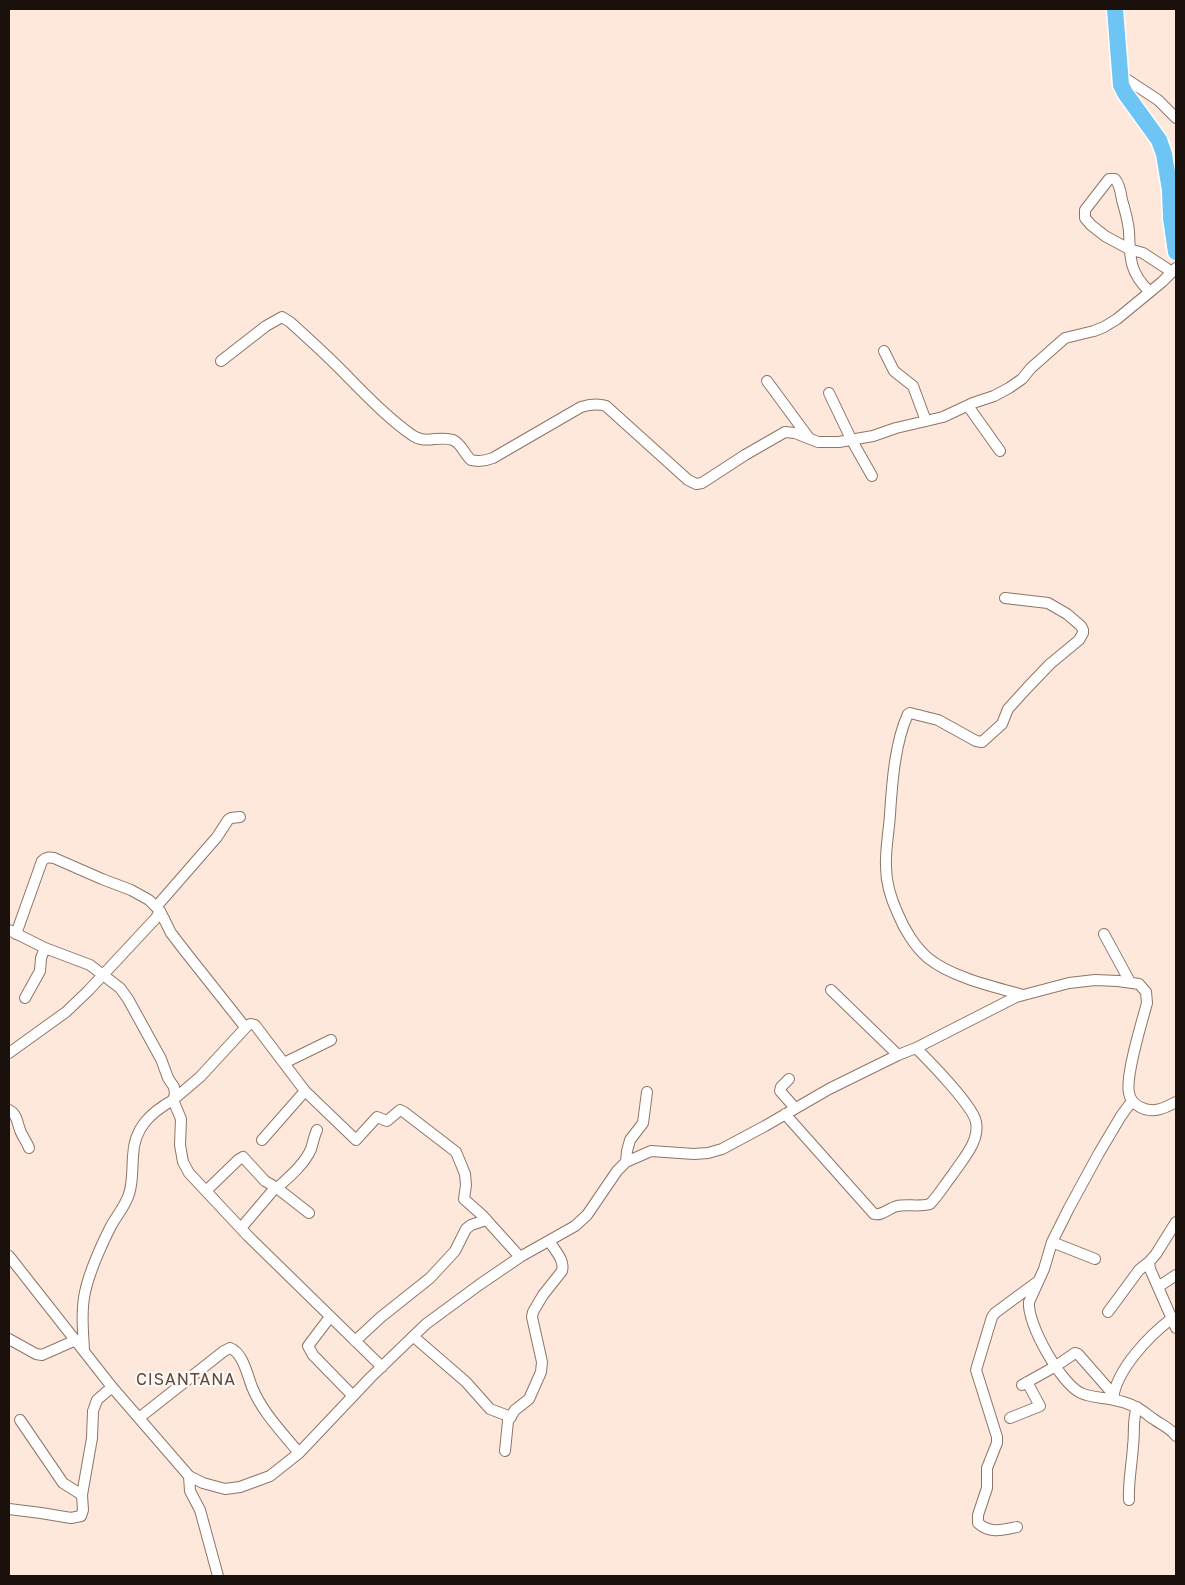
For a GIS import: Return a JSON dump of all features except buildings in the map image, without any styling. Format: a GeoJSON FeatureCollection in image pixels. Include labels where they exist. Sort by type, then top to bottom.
{"type":"FeatureCollection","features":[{"type":"Feature","properties":{"kind":"highway"},"geometry":{"type":"LineString","coordinates":[[1115,9],[1120,74],[1125,93],[1159,140],[1164,154],[1170,190],[1171,218],[1176,244]]}},
{"type":"Feature","properties":{"kind":"street"},"geometry":{"type":"LineString","coordinates":[[1120,74],[1158,100],[1176,118]]}},
{"type":"Feature","properties":{"kind":"street"},"geometry":{"type":"LineString","coordinates":[[221,361],[266,326],[278,318],[285,318],[334,362],[391,419],[412,436],[421,440],[442,438],[453,440],[460,446],[468,458],[475,461],[486,461],[581,406],[592,404],[606,406],[688,480],[696,484],[702,483],[779,434],[790,432],[818,442],[839,442],[873,436],[943,417],[1009,388],[1022,379],[1031,368],[1064,338],[1094,331],[1116,319],[1174,270],[1143,253],[1129,250],[1097,231],[1084,216],[1085,210],[1111,178],[1115,178],[1119,185],[1128,224],[1129,250],[1131,262],[1136,277],[1149,291]]}},
{"type":"Feature","properties":{"kind":"street"},"geometry":{"type":"LineString","coordinates":[[884,352],[894,371],[913,386],[926,421]]}},
{"type":"Feature","properties":{"kind":"street"},"geometry":{"type":"LineString","coordinates":[[767,380],[810,439]]}},
{"type":"Feature","properties":{"kind":"street"},"geometry":{"type":"LineString","coordinates":[[829,393],[851,439],[872,476]]}},
{"type":"Feature","properties":{"kind":"street"},"geometry":{"type":"LineString","coordinates":[[968,406],[1000,451]]}},
{"type":"Feature","properties":{"kind":"street"},"geometry":{"type":"LineString","coordinates":[[1005,598],[1048,603],[1067,614],[1081,626],[1083,634],[1079,640],[1050,664],[1010,706],[1002,724],[982,742],[976,741],[938,720],[908,714],[896,758],[886,868],[890,896],[901,922],[927,957],[951,971],[988,985],[1024,995]]}},
{"type":"Feature","properties":{"kind":"street"},"geometry":{"type":"LineString","coordinates":[[9,1053],[66,1012],[88,991],[212,844],[228,820],[240,817]]}},
{"type":"Feature","properties":{"kind":"street"},"geometry":{"type":"LineString","coordinates":[[245,1027],[171,933],[158,909],[149,900],[132,890],[102,880],[50,857],[42,861],[12,932],[45,948],[90,964],[120,988],[161,1059],[168,1078],[174,1087],[175,1094],[173,1100],[181,1119],[180,1145],[183,1162],[189,1173],[241,1228],[382,1367]]}},
{"type":"Feature","properties":{"kind":"street"},"geometry":{"type":"LineString","coordinates":[[1104,934],[1130,982]]}},
{"type":"Feature","properties":{"kind":"street"},"geometry":{"type":"LineString","coordinates":[[25,998],[40,971],[41,958],[45,948]]}},
{"type":"Feature","properties":{"kind":"street"},"geometry":{"type":"LineString","coordinates":[[9,1256],[112,1387],[189,1476],[203,1483],[225,1489],[240,1487],[270,1476],[299,1453],[353,1396],[426,1324],[520,1258],[575,1226],[587,1215],[617,1171],[626,1162],[651,1152],[694,1154],[722,1149],[829,1089],[916,1048],[999,1004],[1024,995],[1070,983],[1095,980],[1139,984],[1146,992],[1147,998],[1130,1071],[1128,1088],[1132,1101],[1144,1109],[1156,1110],[1166,1108],[1176,1102]]}},
{"type":"Feature","properties":{"kind":"street"},"geometry":{"type":"LineString","coordinates":[[831,990],[898,1055]]}},
{"type":"Feature","properties":{"kind":"street"},"geometry":{"type":"LineString","coordinates":[[84,1351],[82,1319],[85,1292],[96,1259],[111,1226],[129,1194],[134,1141],[138,1133],[148,1118],[200,1077],[245,1027],[251,1024],[255,1025],[305,1091],[356,1140],[377,1117],[387,1121],[400,1110],[456,1152],[465,1174],[464,1199],[486,1219],[520,1258]]}},
{"type":"Feature","properties":{"kind":"street"},"geometry":{"type":"LineString","coordinates":[[284,1063],[331,1040]]}},
{"type":"Feature","properties":{"kind":"street"},"geometry":{"type":"LineString","coordinates":[[785,1114],[874,1214],[878,1215],[894,1207],[930,1204],[966,1156],[975,1139],[977,1129],[973,1114],[916,1048]]}},
{"type":"Feature","properties":{"kind":"street"},"geometry":{"type":"LineString","coordinates":[[788,1079],[780,1091],[795,1108]]}},
{"type":"Feature","properties":{"kind":"street"},"geometry":{"type":"LineString","coordinates":[[262,1140],[305,1091]]}},
{"type":"Feature","properties":{"kind":"street"},"geometry":{"type":"LineString","coordinates":[[626,1162],[630,1140],[643,1123],[647,1092]]}},
{"type":"Feature","properties":{"kind":"street"},"geometry":{"type":"LineString","coordinates":[[1132,1101],[1121,1116],[1068,1208],[1052,1242],[1044,1269],[1029,1302],[1029,1311],[1041,1342],[1056,1366],[1079,1392],[1094,1397],[1113,1397],[1137,1407],[1168,1428],[1176,1436]]}},
{"type":"Feature","properties":{"kind":"street"},"geometry":{"type":"LineString","coordinates":[[9,1110],[13,1112],[20,1124],[20,1130],[30,1148]]}},
{"type":"Feature","properties":{"kind":"street"},"geometry":{"type":"LineString","coordinates":[[241,1228],[276,1188],[305,1159],[311,1150],[317,1130]]}},
{"type":"Feature","properties":{"kind":"street"},"geometry":{"type":"LineString","coordinates":[[206,1191],[243,1156],[266,1181],[308,1213]]}},
{"type":"Feature","properties":{"kind":"street"},"geometry":{"type":"LineString","coordinates":[[355,1341],[381,1317],[430,1278],[455,1251],[466,1230],[486,1219]]}},
{"type":"Feature","properties":{"kind":"street"},"geometry":{"type":"LineString","coordinates":[[1108,1312],[1139,1270],[1156,1254],[1176,1222]]}},
{"type":"Feature","properties":{"kind":"street"},"geometry":{"type":"LineString","coordinates":[[505,1451],[508,1421],[515,1410],[529,1399],[541,1372],[542,1362],[532,1317],[536,1304],[564,1266],[550,1242]]}},
{"type":"Feature","properties":{"kind":"street"},"geometry":{"type":"LineString","coordinates":[[1052,1242],[1095,1259]]}},
{"type":"Feature","properties":{"kind":"street"},"geometry":{"type":"LineString","coordinates":[[1113,1397],[1115,1387],[1138,1350],[1160,1328],[1174,1324],[1150,1269],[1149,1262]]}},
{"type":"Feature","properties":{"kind":"street"},"geometry":{"type":"LineString","coordinates":[[1158,1286],[1176,1275]]}},
{"type":"Feature","properties":{"kind":"street"},"geometry":{"type":"LineString","coordinates":[[1017,1527],[992,1530],[982,1527],[978,1523],[978,1515],[987,1488],[987,1468],[997,1443],[997,1437],[976,1370],[992,1317],[1039,1280]]}},
{"type":"Feature","properties":{"kind":"street"},"geometry":{"type":"LineString","coordinates":[[330,1317],[308,1346],[314,1355],[353,1396]]}},
{"type":"Feature","properties":{"kind":"street"},"geometry":{"type":"LineString","coordinates":[[414,1337],[466,1382],[490,1409],[511,1417]]}},
{"type":"Feature","properties":{"kind":"street"},"geometry":{"type":"LineString","coordinates":[[9,1339],[36,1354],[42,1355],[76,1340]]}},
{"type":"Feature","properties":{"kind":"street"},"geometry":{"type":"LineString","coordinates":[[139,1418],[224,1350],[230,1348],[236,1351],[246,1367],[258,1401],[299,1453]]}},
{"type":"Feature","properties":{"kind":"street"},"geometry":{"type":"LineString","coordinates":[[1010,1418],[1040,1406],[1036,1396],[1024,1383],[1056,1366],[1072,1354],[1078,1354],[1113,1397]]}},
{"type":"Feature","properties":{"kind":"street"},"geometry":{"type":"LineString","coordinates":[[9,1509],[71,1518],[79,1517],[82,1514],[82,1495],[92,1438],[93,1411],[97,1400],[112,1387]]}},
{"type":"Feature","properties":{"kind":"street"},"geometry":{"type":"LineString","coordinates":[[1129,1500],[1128,1488],[1134,1435],[1133,1421],[1137,1407]]}},
{"type":"Feature","properties":{"kind":"street"},"geometry":{"type":"LineString","coordinates":[[20,1420],[63,1482],[82,1495]]}},
{"type":"Feature","properties":{"kind":"street"},"geometry":{"type":"LineString","coordinates":[[189,1476],[190,1491],[200,1510],[218,1576]]}},
{"type":"Feature","properties":{"kind":"district","name":"CISANTANA"},"geometry":{"type":"Point","coordinates":[186,1380]}}]}
